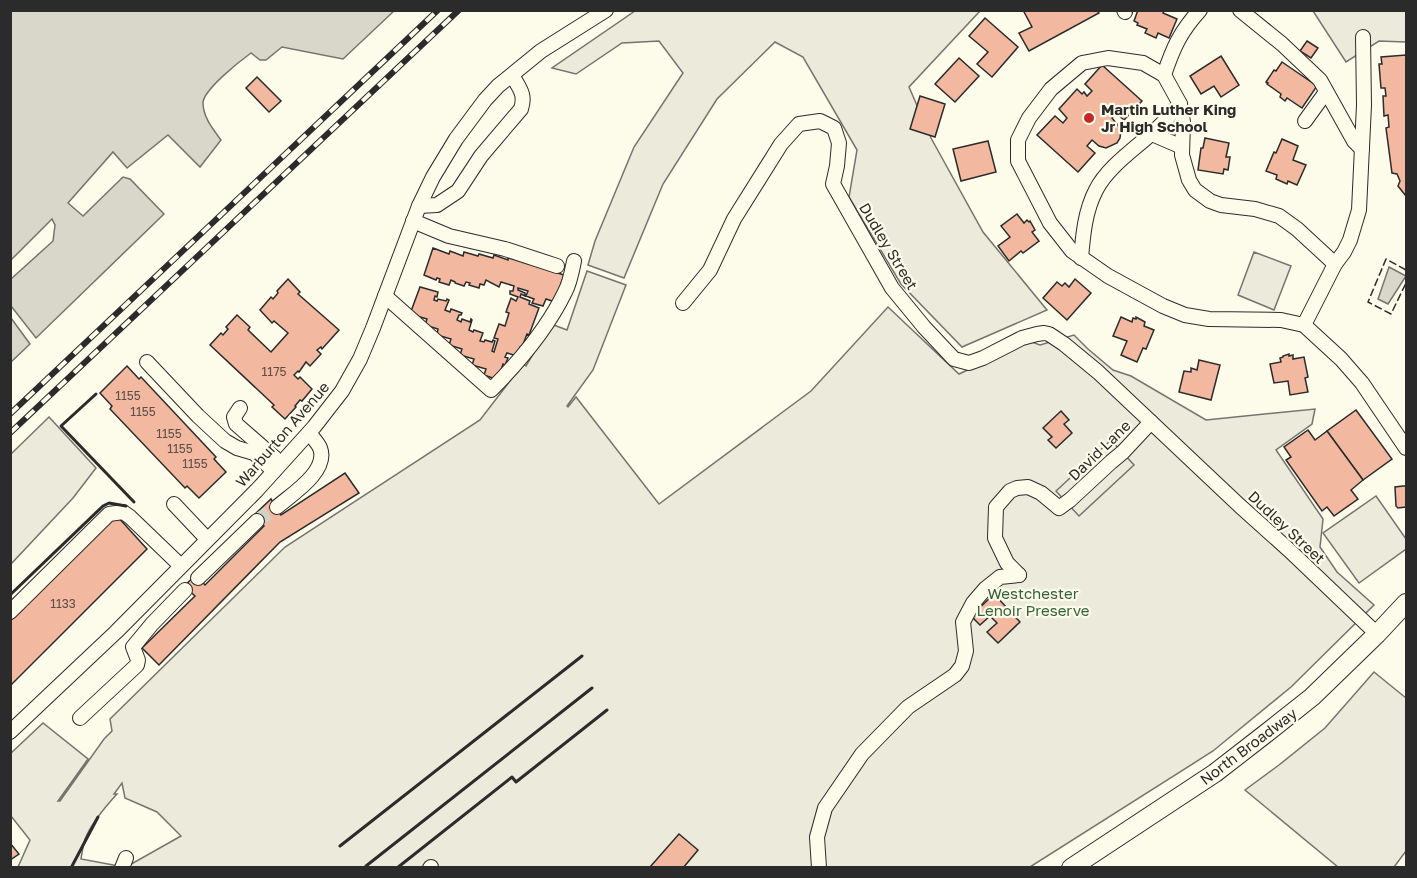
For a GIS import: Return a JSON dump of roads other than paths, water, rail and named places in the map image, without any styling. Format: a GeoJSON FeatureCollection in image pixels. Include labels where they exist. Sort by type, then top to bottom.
{"type":"FeatureCollection","features":[{"type":"Feature","properties":{"kind":"main road","name":"North Broadway"},"geometry":{"type":"LineString","coordinates":[[1083,865],[1215,773],[1312,697],[1407,603]]}},
{"type":"Feature","properties":{"kind":"street","name":"Warburton Avenue"},"geometry":{"type":"LineString","coordinates":[[10,732],[116,632],[309,433],[342,391],[360,359],[419,206],[456,139],[485,100],[512,75],[541,51],[606,10]]}},
{"type":"Feature","properties":{"kind":"street"},"geometry":{"type":"LineString","coordinates":[[1164,75],[1182,31],[1200,10]]}},
{"type":"Feature","properties":{"kind":"street"},"geometry":{"type":"LineString","coordinates":[[1240,10],[1274,37],[1320,80],[1354,141],[1362,148]]}},
{"type":"Feature","properties":{"kind":"street"},"geometry":{"type":"LineString","coordinates":[[1304,325],[1350,240],[1359,210],[1364,105],[1363,37]]}},
{"type":"Feature","properties":{"kind":"street"},"geometry":{"type":"LineString","coordinates":[[1335,264],[1304,235],[1279,216],[1255,209],[1221,205],[1195,190],[1182,155],[1183,122],[1180,104],[1164,75],[1143,63],[1108,58],[1082,63],[1051,89],[1029,118],[1018,140],[1018,161],[1050,223],[1072,251],[1108,276],[1163,306],[1185,315],[1209,319],[1281,320],[1304,325],[1341,359],[1362,383],[1407,448]]}},
{"type":"Feature","properties":{"kind":"street"},"geometry":{"type":"LineString","coordinates":[[419,206],[437,205],[458,191],[481,156],[521,109],[524,101],[523,95],[512,75]]}},
{"type":"Feature","properties":{"kind":"street"},"geometry":{"type":"LineString","coordinates":[[1305,121],[1326,92]]}},
{"type":"Feature","properties":{"kind":"street"},"geometry":{"type":"LineString","coordinates":[[1081,258],[1085,224],[1096,189],[1107,175],[1152,134],[1180,104]]}},
{"type":"Feature","properties":{"kind":"street","name":"Dudley Street"},"geometry":{"type":"LineString","coordinates":[[683,303],[710,270],[734,219],[781,144],[799,124],[820,121],[834,128],[839,142],[833,184],[892,288],[954,359],[969,363],[1022,338],[1044,333],[1064,344],[1098,372],[1377,634]]}},
{"type":"Feature","properties":{"kind":"street"},"geometry":{"type":"LineString","coordinates":[[1152,134],[1182,147]]}},
{"type":"Feature","properties":{"kind":"street"},"geometry":{"type":"LineString","coordinates":[[413,221],[449,236],[505,249],[557,266]]}},
{"type":"Feature","properties":{"kind":"street"},"geometry":{"type":"LineString","coordinates":[[385,296],[491,390],[511,370],[550,318],[566,290],[574,261]]}},
{"type":"Feature","properties":{"kind":"street"},"geometry":{"type":"LineString","coordinates":[[147,362],[225,441],[237,448],[254,453],[277,467]]}},
{"type":"Feature","properties":{"kind":"street"},"geometry":{"type":"LineString","coordinates":[[240,408],[234,417],[236,424],[277,467]]}},
{"type":"Feature","properties":{"kind":"street","name":"David Lane"},"geometry":{"type":"LineString","coordinates":[[819,867],[818,837],[825,808],[862,754],[908,707],[955,675],[962,666],[966,651],[963,622],[973,603],[985,589],[1000,578],[1019,575],[1007,563],[995,538],[996,507],[1010,491],[1017,488],[1028,488],[1041,493],[1059,508],[1123,453],[1151,422]]}},
{"type":"Feature","properties":{"kind":"street"},"geometry":{"type":"LineString","coordinates":[[277,507],[319,469],[322,456],[320,447],[309,433]]}},
{"type":"Feature","properties":{"kind":"street"},"geometry":{"type":"LineString","coordinates":[[174,504],[207,539]]}},
{"type":"Feature","properties":{"kind":"street"},"geometry":{"type":"LineString","coordinates":[[10,612],[109,514],[123,512],[130,517],[181,566]]}},
{"type":"Feature","properties":{"kind":"street"},"geometry":{"type":"LineString","coordinates":[[198,578],[257,521]]}},
{"type":"Feature","properties":{"kind":"street"},"geometry":{"type":"LineString","coordinates":[[80,718],[137,665],[138,660],[133,647],[185,590]]}},
{"type":"Feature","properties":{"kind":"tunnel"},"geometry":{"type":"LineString","coordinates":[[257,521],[277,507]]}},
{"type":"Feature","properties":{"kind":"railway"},"geometry":{"type":"LineString","coordinates":[[10,414],[438,10]]}},
{"type":"Feature","properties":{"kind":"railway"},"geometry":{"type":"LineString","coordinates":[[10,433],[459,10]]}},
{"type":"Feature","properties":{"kind":"place","name":"Martin Luther King Jr High School"},"geometry":{"type":"Point","coordinates":[1089,118]}},
{"type":"Feature","properties":{"kind":"park label","name":"Westchester Lenoir Preserve"},"geometry":{"type":"Point","coordinates":[1033,602]}}]}
